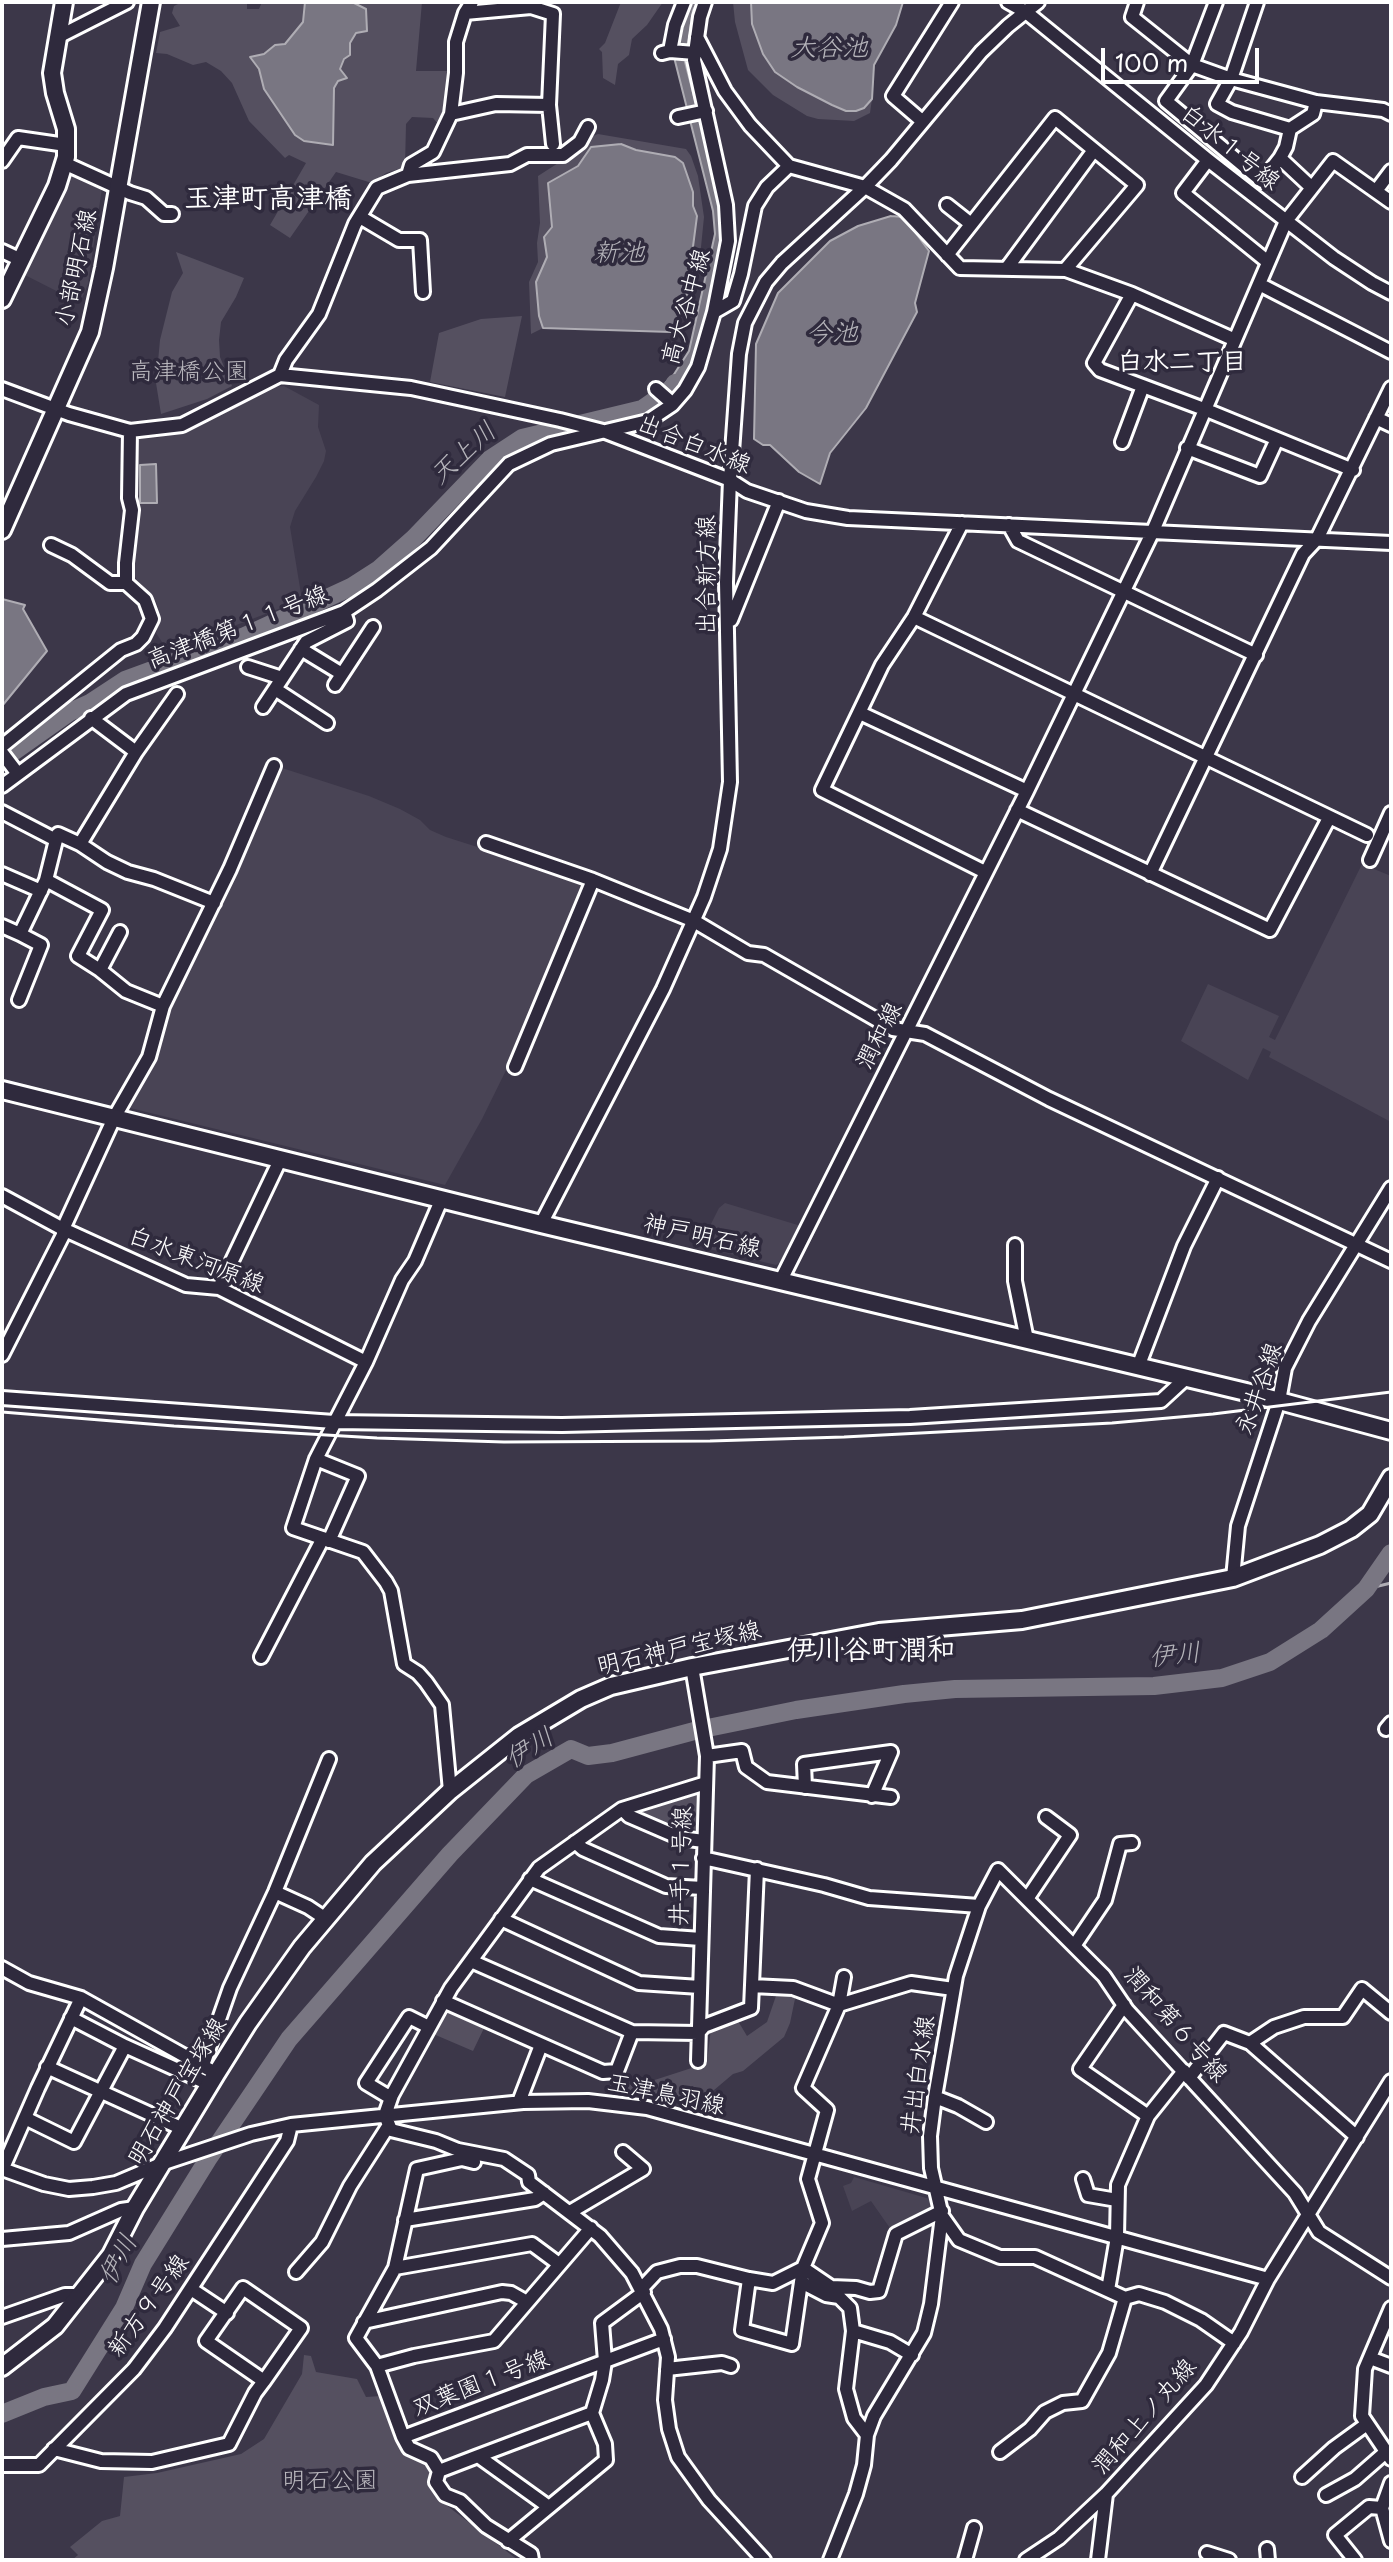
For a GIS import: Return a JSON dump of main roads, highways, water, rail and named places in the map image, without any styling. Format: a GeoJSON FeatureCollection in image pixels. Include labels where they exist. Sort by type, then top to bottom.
{"type":"FeatureCollection","features":[{"type":"Feature","properties":{"kind":"main road","name":"小部明石線"},"geometry":{"type":"LineString","coordinates":[[2,299],[57,186],[64,163],[66,129],[52,73],[64,2]]}},
{"type":"Feature","properties":{"kind":"main road","name":"小部明石線"},"geometry":{"type":"LineString","coordinates":[[2,530],[90,332],[151,2]]}},
{"type":"Feature","properties":{"kind":"main road","name":"神戸明石線"},"geometry":{"type":"LineString","coordinates":[[2,1090],[541,1224],[1186,1378],[1391,1431]]}},
{"type":"Feature","properties":{"kind":"main road","name":"明石神戸宝塚線"},"geometry":{"type":"LineString","coordinates":[[2,2367],[55,2326],[111,2255],[135,2208],[183,2129],[210,2074],[302,1947],[373,1863],[450,1791],[519,1736],[581,1699],[611,1686],[879,1632],[1022,1620],[1233,1578],[1320,1545],[1351,1529],[1370,1514],[1391,1478]]}},
{"type":"Feature","properties":{"kind":"water"},"geometry":{"type":"Polygon","coordinates":[[[305,2],[352,2],[366,9],[367,31],[356,33],[350,43],[350,55],[344,59],[340,69],[347,78],[338,81],[334,88],[333,145],[304,141],[295,135],[264,89],[259,69],[250,57],[264,54],[275,45],[285,44],[303,22],[305,2]]]}},
{"type":"Feature","properties":{"kind":"water"},"geometry":{"type":"Polygon","coordinates":[[[687,2],[698,2],[693,10],[685,62],[711,161],[722,221],[721,256],[693,362],[671,398],[663,390],[664,385],[689,351],[715,234],[713,211],[675,61],[676,43],[687,2]]]}},
{"type":"Feature","properties":{"kind":"water","name":"大谷池"},"geometry":{"type":"Polygon","coordinates":[[[751,2],[903,2],[896,25],[874,65],[872,99],[864,108],[846,111],[797,87],[775,72],[763,54],[752,24],[751,2]]]}},
{"type":"Feature","properties":{"kind":"water","name":"新池"},"geometry":{"type":"Polygon","coordinates":[[[621,144],[675,157],[683,163],[693,192],[697,216],[686,300],[680,318],[671,332],[543,328],[536,282],[547,257],[544,237],[552,227],[548,183],[578,166],[591,147],[621,144]]]}},
{"type":"Feature","properties":{"kind":"water","name":"今池"},"geometry":{"type":"Polygon","coordinates":[[[891,216],[904,217],[929,251],[915,303],[917,312],[866,408],[830,453],[820,484],[799,472],[770,445],[763,445],[754,439],[756,344],[778,293],[830,241],[858,226],[891,216]]]}},
{"type":"Feature","properties":{"kind":"water"},"geometry":{"type":"Polygon","coordinates":[[[156,464],[157,503],[140,503],[140,465],[156,464]]]}},
{"type":"Feature","properties":{"kind":"water"},"geometry":{"type":"Polygon","coordinates":[[[2,599],[25,605],[23,609],[47,651],[2,706],[2,599]]]}},
{"type":"Feature","properties":{"kind":"waterway","name":"天上川"},"geometry":{"type":"LineString","coordinates":[[2,760],[70,712],[125,680],[245,636],[351,587],[379,569],[414,538],[490,459],[522,438],[642,409],[675,383]]}},
{"type":"Feature","properties":{"kind":"waterway","name":"伊川"},"geometry":{"type":"LineString","coordinates":[[2,2414],[44,2397],[72,2391],[124,2308],[143,2264],[208,2159],[289,2039],[450,1854],[526,1775],[571,1749],[588,1756],[612,1753],[698,1730],[796,1710],[904,1694],[955,1689],[1154,1686],[1222,1678],[1270,1662],[1321,1630],[1366,1589],[1391,1553]]}},
{"type":"Feature","properties":{"kind":"waterway"},"geometry":{"type":"LineString","coordinates":[[1366,1589],[1391,1583]]}},
{"type":"Feature","properties":{"kind":"railway"},"geometry":{"type":"LineString","coordinates":[[2,1412],[377,1438],[504,1442],[710,1441],[1112,1423],[1391,1392]]}},
{"type":"Feature","properties":{"kind":"district","name":"玉津町高津橋"},"geometry":{"type":"Point","coordinates":[268,199]}},
{"type":"Feature","properties":{"kind":"district","name":"白水二丁目"},"geometry":{"type":"Point","coordinates":[1182,363]}},
{"type":"Feature","properties":{"kind":"district","name":"伊川谷町潤和"},"geometry":{"type":"Point","coordinates":[871,1651]}},
{"type":"Feature","properties":{"kind":"park label","name":"高津橋公園"},"geometry":{"type":"Point","coordinates":[189,372]}},
{"type":"Feature","properties":{"kind":"park label","name":"明石公園"},"geometry":{"type":"Point","coordinates":[330,2481]}}]}
